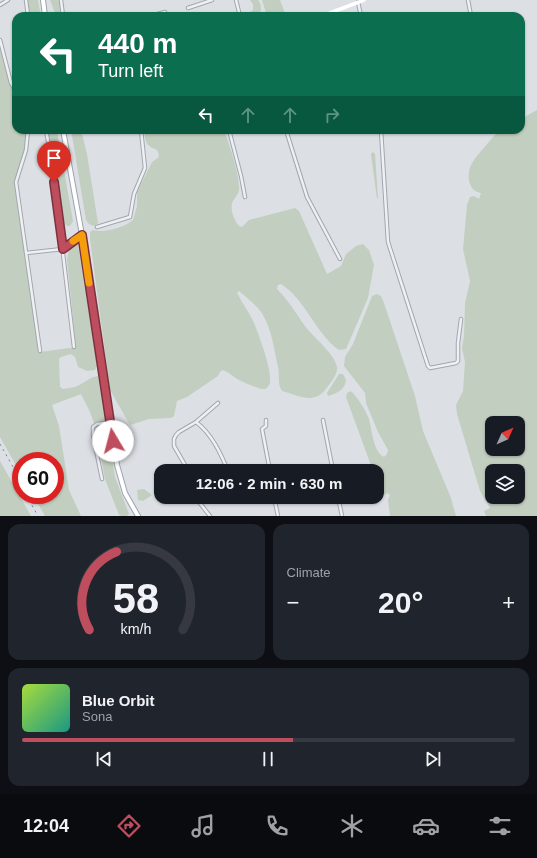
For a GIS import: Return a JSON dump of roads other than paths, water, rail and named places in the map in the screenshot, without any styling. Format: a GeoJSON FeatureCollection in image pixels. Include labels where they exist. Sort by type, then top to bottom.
{"type":"FeatureCollection","features":[{"type":"Feature","properties":{"kind":"main road"},"geometry":{"type":"LineString","coordinates":[[43,0],[44,12]]}},
{"type":"Feature","properties":{"kind":"main road"},"geometry":{"type":"LineString","coordinates":[[332,12],[364,0]]}},
{"type":"Feature","properties":{"kind":"main road"},"geometry":{"type":"LineString","coordinates":[[64,134],[82,235],[117,465],[125,493],[137,516]]}},
{"type":"Feature","properties":{"kind":"street"},"geometry":{"type":"LineString","coordinates":[[0,5],[8,0]]}},
{"type":"Feature","properties":{"kind":"street"},"geometry":{"type":"LineString","coordinates":[[26,0],[28,12]]}},
{"type":"Feature","properties":{"kind":"street"},"geometry":{"type":"LineString","coordinates":[[61,0],[62,12]]}},
{"type":"Feature","properties":{"kind":"street"},"geometry":{"type":"LineString","coordinates":[[188,8],[212,0]]}},
{"type":"Feature","properties":{"kind":"street"},"geometry":{"type":"LineString","coordinates":[[236,0],[239,12]]}},
{"type":"Feature","properties":{"kind":"street"},"geometry":{"type":"LineString","coordinates":[[468,0],[470,12]]}},
{"type":"Feature","properties":{"kind":"street"},"geometry":{"type":"LineString","coordinates":[[358,2],[360,12]]}},
{"type":"Feature","properties":{"kind":"street"},"geometry":{"type":"LineString","coordinates":[[0,40],[12,83]]}},
{"type":"Feature","properties":{"kind":"street"},"geometry":{"type":"LineString","coordinates":[[28,134],[26,150],[16,182],[40,351]]}},
{"type":"Feature","properties":{"kind":"street"},"geometry":{"type":"LineString","coordinates":[[47,134],[53,169],[74,347]]}},
{"type":"Feature","properties":{"kind":"street"},"geometry":{"type":"LineString","coordinates":[[97,227],[130,217],[134,194],[146,168],[142,134]]}},
{"type":"Feature","properties":{"kind":"street"},"geometry":{"type":"LineString","coordinates":[[230,134],[245,197]]}},
{"type":"Feature","properties":{"kind":"street"},"geometry":{"type":"LineString","coordinates":[[287,134],[307,197],[340,259]]}},
{"type":"Feature","properties":{"kind":"street"},"geometry":{"type":"LineString","coordinates":[[381,134],[388,242],[428,366],[430,368],[456,363],[458,361],[458,343],[461,319]]}},
{"type":"Feature","properties":{"kind":"street"},"geometry":{"type":"LineString","coordinates":[[26,253],[63,249],[82,235]]}},
{"type":"Feature","properties":{"kind":"street"},"geometry":{"type":"LineString","coordinates":[[184,464],[174,446],[174,438],[178,432],[196,422],[218,403]]}},
{"type":"Feature","properties":{"kind":"street"},"geometry":{"type":"LineString","coordinates":[[266,420],[266,426],[262,429],[269,464]]}},
{"type":"Feature","properties":{"kind":"street"},"geometry":{"type":"LineString","coordinates":[[323,420],[332,464]]}},
{"type":"Feature","properties":{"kind":"street"},"geometry":{"type":"LineString","coordinates":[[102,479],[93,435],[93,427],[97,424],[110,422]]}},
{"type":"Feature","properties":{"kind":"street"},"geometry":{"type":"LineString","coordinates":[[196,422],[216,446],[225,464]]}},
{"type":"Feature","properties":{"kind":"street"},"geometry":{"type":"LineString","coordinates":[[201,504],[210,516]]}},
{"type":"Feature","properties":{"kind":"street"},"geometry":{"type":"LineString","coordinates":[[275,504],[278,516]]}},
{"type":"Feature","properties":{"kind":"street"},"geometry":{"type":"LineString","coordinates":[[339,504],[342,516]]}},
{"type":"Feature","properties":{"kind":"railway"},"geometry":{"type":"LineString","coordinates":[[0,444],[12,465]]}},
{"type":"Feature","properties":{"kind":"railway"},"geometry":{"type":"LineString","coordinates":[[31,504],[38,516]]}}]}
